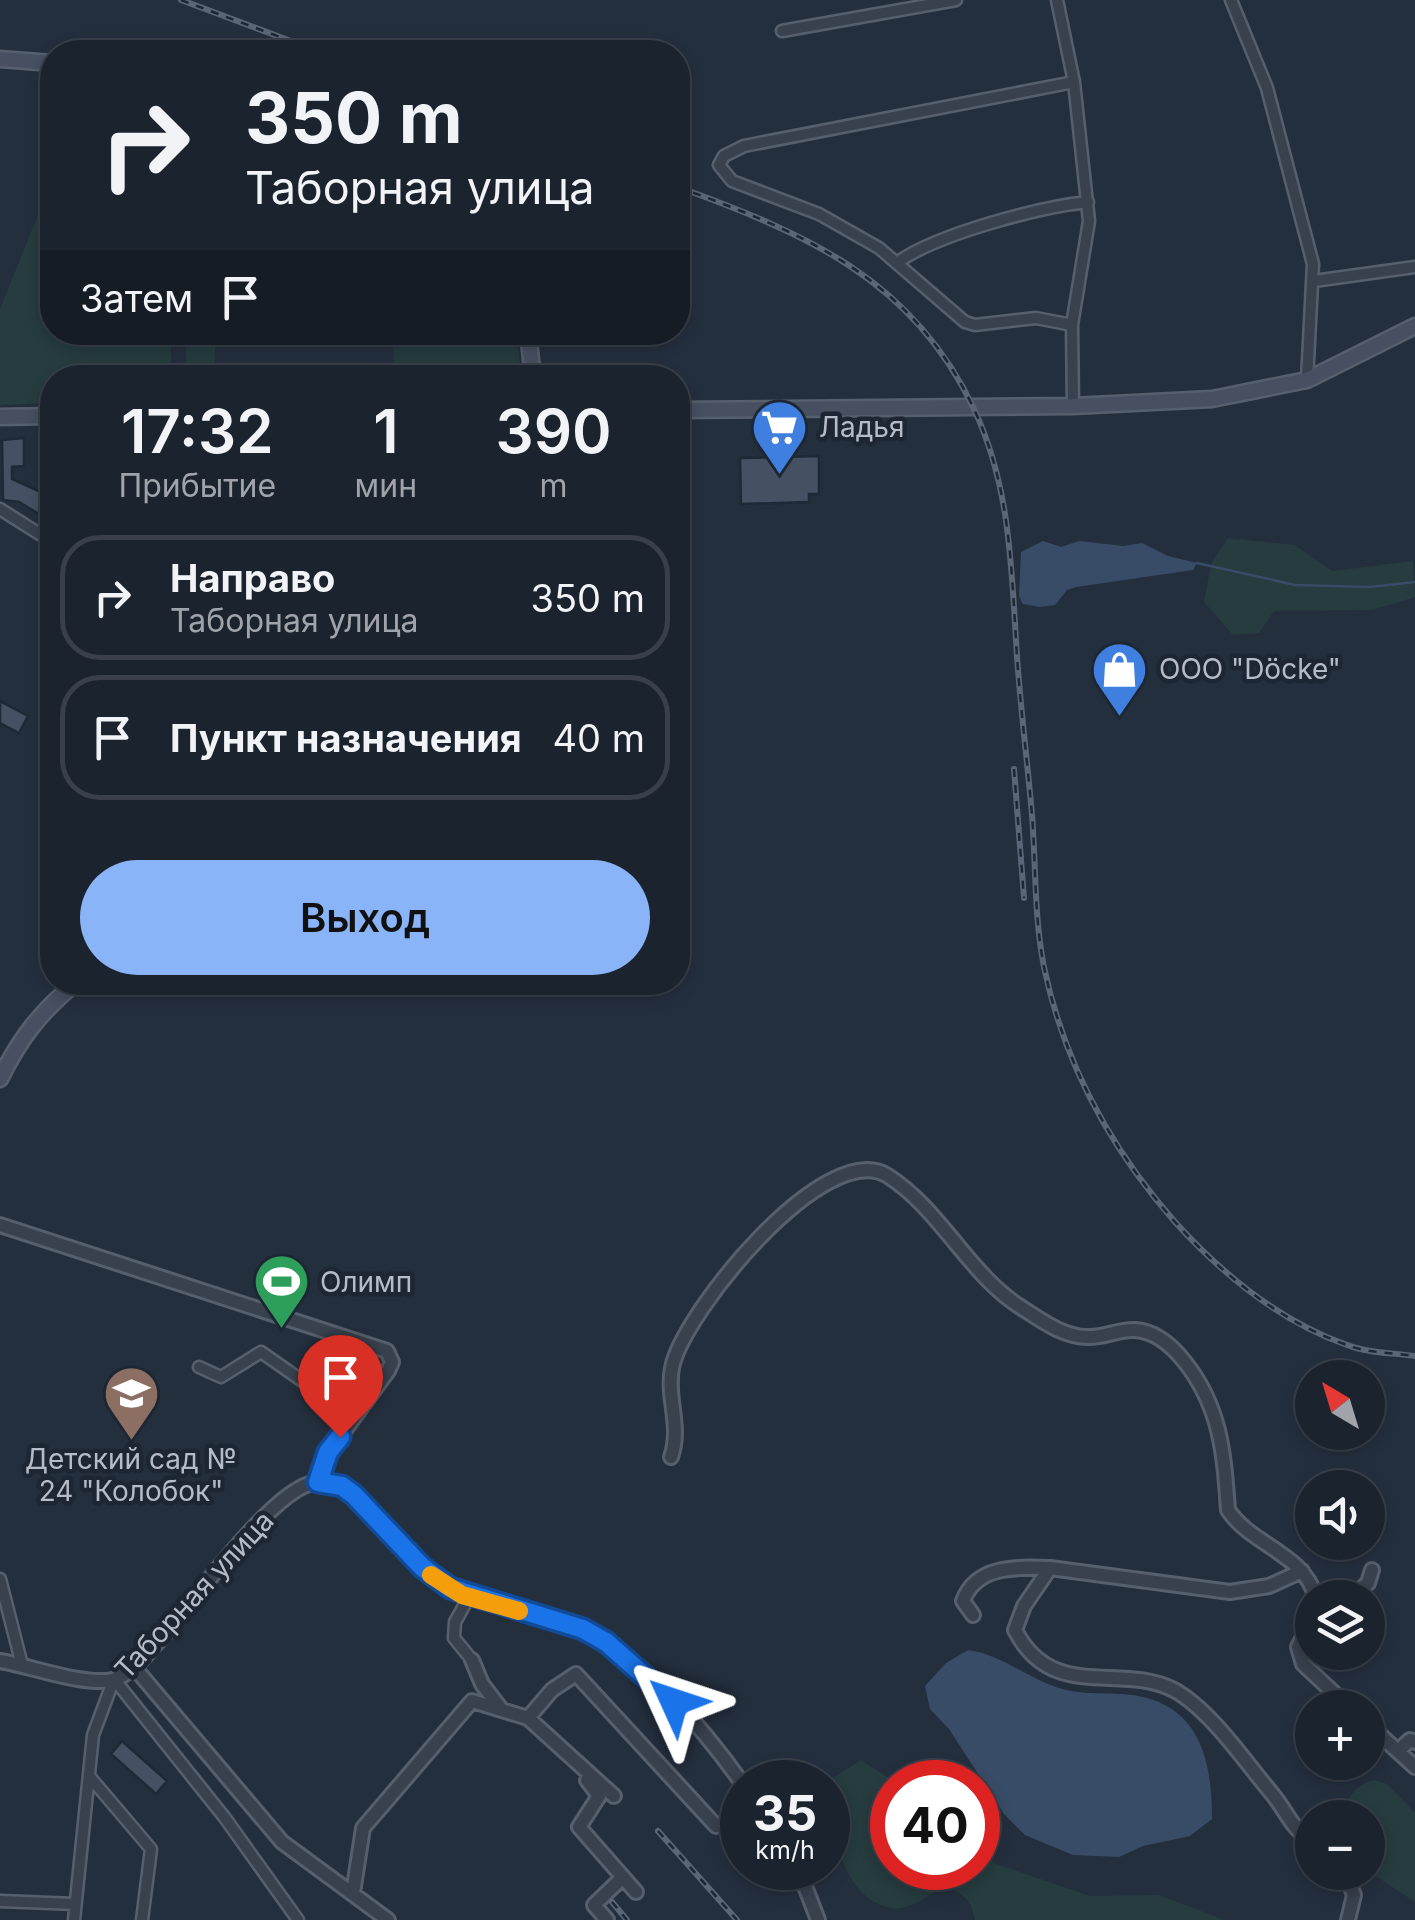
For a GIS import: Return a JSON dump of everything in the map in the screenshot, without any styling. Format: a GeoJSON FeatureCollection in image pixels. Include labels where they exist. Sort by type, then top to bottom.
{"type":"FeatureCollection","features":[{"type":"Feature","properties":{"kind":"main road"},"geometry":{"type":"LineString","coordinates":[[0,59],[40,61]]}},
{"type":"Feature","properties":{"kind":"main road"},"geometry":{"type":"LineString","coordinates":[[690,410],[1074,406],[1212,399],[1307,380],[1415,326]]}},
{"type":"Feature","properties":{"kind":"main road"},"geometry":{"type":"LineString","coordinates":[[0,417],[33,423],[40,420]]}},
{"type":"Feature","properties":{"kind":"main road"},"geometry":{"type":"LineString","coordinates":[[0,1079],[19,1041],[41,1010],[60,995]]}},
{"type":"Feature","properties":{"kind":"street"},"geometry":{"type":"LineString","coordinates":[[782,32],[956,0]]}},
{"type":"Feature","properties":{"kind":"street"},"geometry":{"type":"LineString","coordinates":[[1057,0],[1074,82],[1088,202],[1088,240],[1072,324],[1074,406]]}},
{"type":"Feature","properties":{"kind":"street"},"geometry":{"type":"LineString","coordinates":[[1231,0],[1267,88],[1313,264],[1307,380]]}},
{"type":"Feature","properties":{"kind":"street"},"geometry":{"type":"LineString","coordinates":[[1072,324],[1036,318],[975,326],[964,322],[898,262],[853,232],[791,202],[732,182],[720,171],[720,160],[733,151],[782,140],[1074,82]]}},
{"type":"Feature","properties":{"kind":"street"},"geometry":{"type":"LineString","coordinates":[[898,262],[930,244],[1040,211],[1088,202]]}},
{"type":"Feature","properties":{"kind":"street"},"geometry":{"type":"LineString","coordinates":[[1314,281],[1415,267]]}},
{"type":"Feature","properties":{"kind":"street"},"geometry":{"type":"LineString","coordinates":[[0,508],[40,534]]}},
{"type":"Feature","properties":{"kind":"street"},"geometry":{"type":"LineString","coordinates":[[671,1457],[677,1440],[671,1370],[689,1328],[709,1298],[790,1206],[841,1176],[870,1170],[884,1173],[909,1192],[1010,1301],[1046,1323],[1070,1335],[1090,1337],[1136,1330],[1152,1334],[1174,1348],[1212,1403],[1223,1446],[1228,1510],[1311,1580]]}},
{"type":"Feature","properties":{"kind":"street"},"geometry":{"type":"LineString","coordinates":[[0,1225],[379,1348],[390,1355],[388,1372],[328,1452],[318,1482],[342,1486],[354,1495],[432,1576],[469,1597],[572,1625],[606,1642],[696,1723],[724,1760]]}},
{"type":"Feature","properties":{"kind":"street"},"geometry":{"type":"LineString","coordinates":[[200,1367],[221,1377],[261,1352],[354,1417]]}},
{"type":"Feature","properties":{"kind":"street","name":"Таборная улица"},"geometry":{"type":"LineString","coordinates":[[74,1920],[93,1735],[114,1679],[134,1668],[272,1510],[298,1488],[318,1482]]}},
{"type":"Feature","properties":{"kind":"street"},"geometry":{"type":"LineString","coordinates":[[973,1615],[964,1601],[972,1584],[983,1576],[1017,1567],[1230,1592],[1270,1586],[1302,1571]]}},
{"type":"Feature","properties":{"kind":"street"},"geometry":{"type":"LineString","coordinates":[[1050,1568],[1016,1622],[1020,1640],[1049,1666],[1078,1678],[1154,1682],[1184,1697],[1207,1717],[1268,1788],[1295,1828]]}},
{"type":"Feature","properties":{"kind":"street"},"geometry":{"type":"LineString","coordinates":[[1369,1580],[1372,1570]]}},
{"type":"Feature","properties":{"kind":"street"},"geometry":{"type":"LineString","coordinates":[[0,1579],[22,1664]]}},
{"type":"Feature","properties":{"kind":"street"},"geometry":{"type":"LineString","coordinates":[[469,1597],[455,1622],[454,1638],[502,1710]]}},
{"type":"Feature","properties":{"kind":"street"},"geometry":{"type":"LineString","coordinates":[[0,1661],[73,1676],[114,1679],[225,1818],[298,1920]]}},
{"type":"Feature","properties":{"kind":"street"},"geometry":{"type":"LineString","coordinates":[[134,1668],[282,1842],[388,1920]]}},
{"type":"Feature","properties":{"kind":"street"},"geometry":{"type":"LineString","coordinates":[[1309,1670],[1331,1690]]}},
{"type":"Feature","properties":{"kind":"street"},"geometry":{"type":"LineString","coordinates":[[528,1718],[552,1690],[576,1674],[716,1826]]}},
{"type":"Feature","properties":{"kind":"street"},"geometry":{"type":"LineString","coordinates":[[353,1893],[363,1828],[472,1701],[528,1718],[614,1796]]}},
{"type":"Feature","properties":{"kind":"street"},"geometry":{"type":"LineString","coordinates":[[1398,1751],[1413,1736]]}},
{"type":"Feature","properties":{"kind":"street"},"geometry":{"type":"LineString","coordinates":[[1385,1739],[1415,1767]]}},
{"type":"Feature","properties":{"kind":"street"},"geometry":{"type":"LineString","coordinates":[[571,1757],[599,1796],[579,1827],[636,1892]]}},
{"type":"Feature","properties":{"kind":"street"},"geometry":{"type":"LineString","coordinates":[[89,1776],[151,1849],[142,1920]]}},
{"type":"Feature","properties":{"kind":"street"},"geometry":{"type":"LineString","coordinates":[[607,1920],[594,1905],[623,1877]]}},
{"type":"Feature","properties":{"kind":"street"},"geometry":{"type":"LineString","coordinates":[[807,1890],[818,1920]]}},
{"type":"Feature","properties":{"kind":"street"},"geometry":{"type":"LineString","coordinates":[[1348,1920],[1352,1890]]}},
{"type":"Feature","properties":{"kind":"street"},"geometry":{"type":"LineString","coordinates":[[0,1902],[74,1904]]}},
{"type":"Feature","properties":{"kind":"street"},"geometry":{"type":"LineString","coordinates":[[812,1904],[826,1920]]}},
{"type":"Feature","properties":{"kind":"green space"},"geometry":{"type":"Polygon","coordinates":[[[40,210],[40,345],[171,345],[171,365],[40,365],[40,403],[0,405],[0,309],[40,210]]]}},
{"type":"Feature","properties":{"kind":"green space"},"geometry":{"type":"Polygon","coordinates":[[[186,345],[215,345],[215,365],[186,365],[186,345]]]}},
{"type":"Feature","properties":{"kind":"green space"},"geometry":{"type":"Polygon","coordinates":[[[393,345],[518,345],[520,365],[394,365],[393,345]]]}},
{"type":"Feature","properties":{"kind":"green space"},"geometry":{"type":"Polygon","coordinates":[[[1228,538],[1295,545],[1332,571],[1413,561],[1415,597],[1372,610],[1274,611],[1259,633],[1233,635],[1204,602],[1211,564],[1228,538]]]}},
{"type":"Feature","properties":{"kind":"green space"},"geometry":{"type":"Polygon","coordinates":[[[861,1760],[870,1766],[870,1890],[938,1890],[918,1902],[892,1908],[874,1902],[850,1876],[850,1767],[861,1760]]]}},
{"type":"Feature","properties":{"kind":"green space"},"geometry":{"type":"Polygon","coordinates":[[[1374,1780],[1387,1784],[1415,1813],[1415,1902],[1385,1882],[1385,1800],[1348,1800],[1361,1785],[1374,1780]]]}},
{"type":"Feature","properties":{"kind":"green space"},"geometry":{"type":"Polygon","coordinates":[[[1000,1865],[1090,1896],[1159,1895],[1224,1920],[975,1920],[971,1906],[951,1890],[1000,1890],[1000,1865]]]}},
{"type":"Feature","properties":{"kind":"water"},"geometry":{"type":"Polygon","coordinates":[[[1043,541],[1061,547],[1079,541],[1123,546],[1142,543],[1168,556],[1197,563],[1193,570],[1076,587],[1067,590],[1055,605],[1023,604],[1019,596],[1021,552],[1043,541]]]}},
{"type":"Feature","properties":{"kind":"water"},"geometry":{"type":"Polygon","coordinates":[[[968,1650],[1066,1690],[1124,1694],[1163,1704],[1179,1715],[1200,1744],[1210,1780],[1212,1819],[1190,1836],[1143,1846],[1119,1857],[1073,1855],[1025,1835],[1000,1808],[1000,1760],[969,1760],[930,1709],[925,1686],[946,1663],[968,1650]]]}},
{"type":"Feature","properties":{"kind":"building"},"geometry":{"type":"Polygon","coordinates":[[[24,438],[24,466],[12,467],[12,479],[40,492],[40,515],[19,502],[3,500],[2,440],[24,438]]]}},
{"type":"Feature","properties":{"kind":"building","name":"Ладья"},"geometry":{"type":"Polygon","coordinates":[[[819,456],[819,494],[809,494],[809,502],[741,504],[740,458],[819,456]]]}},
{"type":"Feature","properties":{"kind":"building"},"geometry":{"type":"Polygon","coordinates":[[[0,701],[28,716],[19,733],[0,723],[0,701]]]}},
{"type":"Feature","properties":{"kind":"building"},"geometry":{"type":"Polygon","coordinates":[[[122,1741],[167,1781],[156,1794],[111,1754],[122,1741]]]}},
{"type":"Feature","properties":{"kind":"waterway"},"geometry":{"type":"LineString","coordinates":[[1197,563],[1295,585],[1370,587],[1415,582]]}},
{"type":"Feature","properties":{"kind":"railway"},"geometry":{"type":"LineString","coordinates":[[181,0],[288,40]]}},
{"type":"Feature","properties":{"kind":"railway"},"geometry":{"type":"LineString","coordinates":[[690,191],[811,243],[886,293],[949,364],[974,409],[995,465],[1006,522],[1044,967],[1077,1071],[1111,1135],[1175,1222],[1213,1260],[1275,1310],[1347,1345],[1415,1356]]}},
{"type":"Feature","properties":{"kind":"railway"},"geometry":{"type":"LineString","coordinates":[[1014,769],[1024,898]]}},
{"type":"Feature","properties":{"kind":"railway"},"geometry":{"type":"LineString","coordinates":[[658,1831],[737,1920]]}},
{"type":"Feature","properties":{"kind":"railway"},"geometry":{"type":"LineString","coordinates":[[612,1902],[627,1920]]}},
{"type":"Feature","properties":{"kind":"slow traffic"},"geometry":{"type":"LineString","coordinates":[[431,1575],[462,1595],[519,1611]]}},
{"type":"Feature","properties":{"kind":"place","name":"Ладья"},"geometry":{"type":"Point","coordinates":[780,476]}},
{"type":"Feature","properties":{"kind":"place","name":"ООО \"Döcke\""},"geometry":{"type":"Point","coordinates":[1120,718]}},
{"type":"Feature","properties":{"kind":"place","name":"Олимп"},"geometry":{"type":"Point","coordinates":[281,1331]}},
{"type":"Feature","properties":{"kind":"place","name":"Детский сад № 24 \"Колобок\""},"geometry":{"type":"Point","coordinates":[131,1442]}},
{"type":"Feature","properties":{"kind":"route"},"geometry":{"type":"LineString","coordinates":[[340,1437],[328,1452],[318,1482],[342,1486],[354,1495],[432,1576],[462,1595],[583,1629],[606,1642],[674,1702]]}}]}
